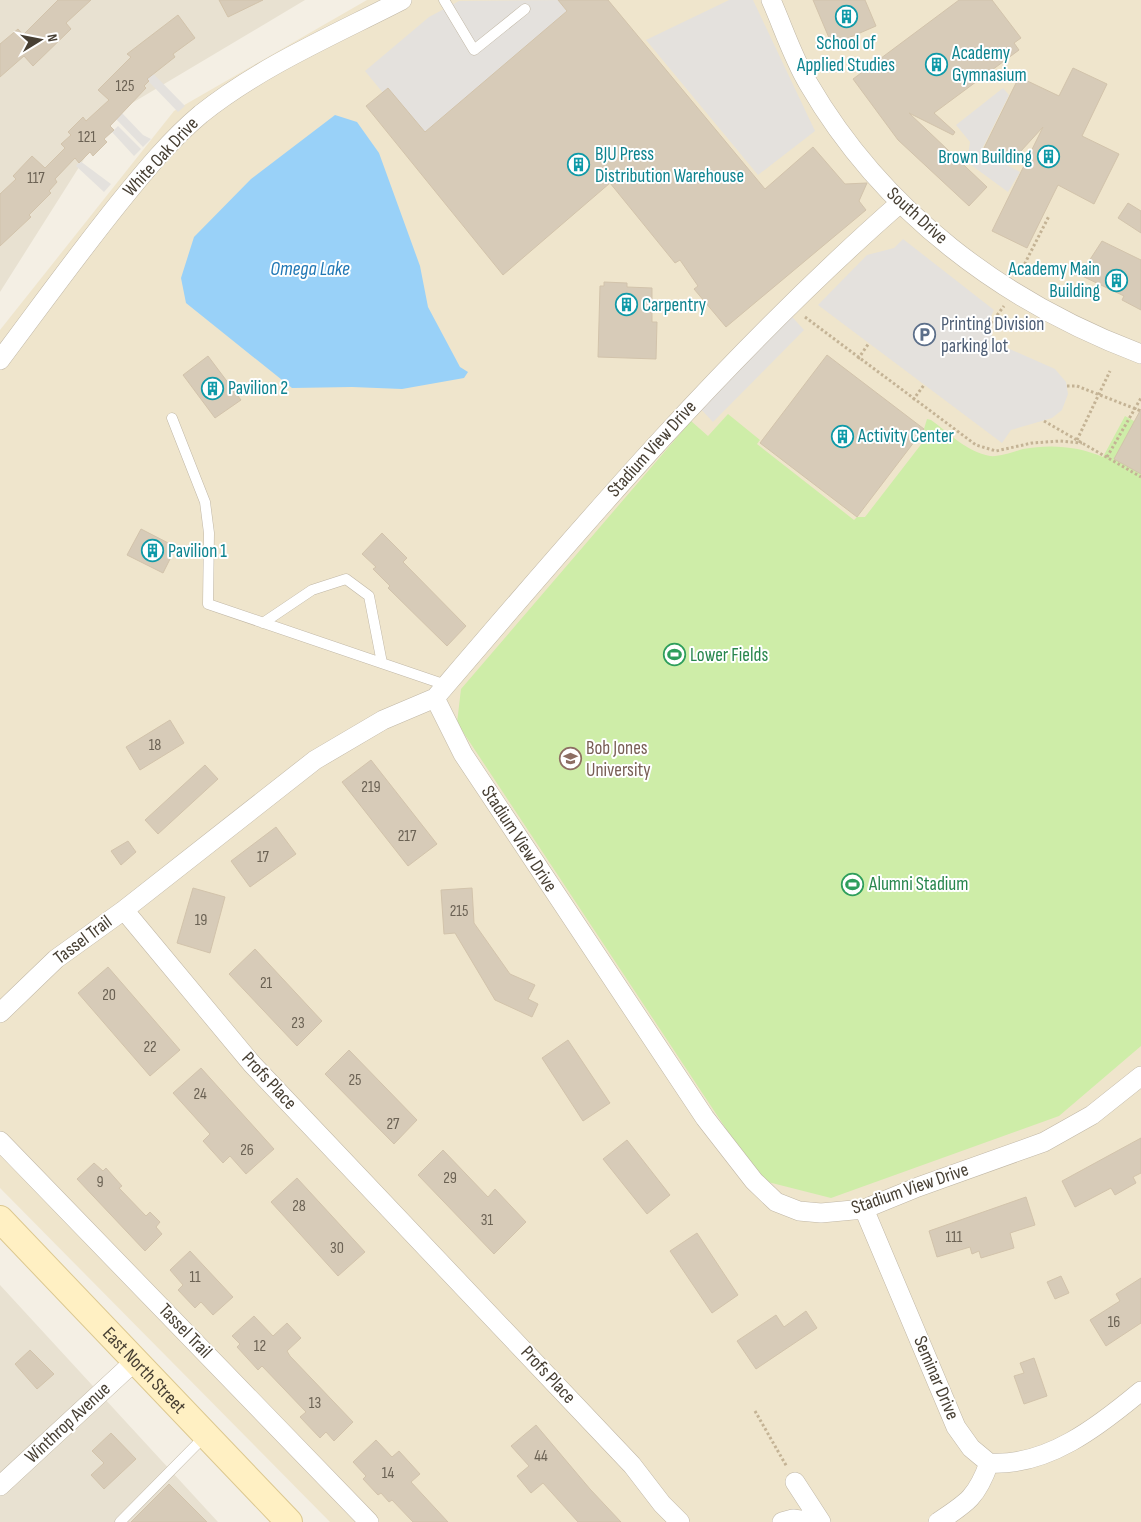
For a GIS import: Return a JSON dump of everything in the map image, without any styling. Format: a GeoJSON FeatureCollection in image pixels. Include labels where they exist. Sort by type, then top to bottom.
{"type":"FeatureCollection","features":[{"type":"Feature","properties":{"kind":"main road","name":"East North Street"},"geometry":{"type":"LineString","coordinates":[[0,1219],[206,1435],[285,1521]]}},
{"type":"Feature","properties":{"kind":"street","name":"White Oak Drive"},"geometry":{"type":"LineString","coordinates":[[0,360],[109,215],[176,137],[201,115],[236,90],[284,61],[402,0]]}},
{"type":"Feature","properties":{"kind":"street","name":"South Drive"},"geometry":{"type":"LineString","coordinates":[[771,0],[807,82],[866,169],[900,203],[978,269],[1011,292],[1092,333],[1141,354]]}},
{"type":"Feature","properties":{"kind":"street","name":"Stadium View Drive"},"geometry":{"type":"LineString","coordinates":[[900,203],[823,273],[694,402],[564,547],[441,692],[456,743],[705,1118],[754,1181],[776,1202],[799,1211],[821,1213],[864,1209],[918,1186],[1044,1142],[1092,1115],[1141,1076]]}},
{"type":"Feature","properties":{"kind":"street"},"geometry":{"type":"LineString","coordinates":[[124,910],[316,760],[383,720],[441,692]]}},
{"type":"Feature","properties":{"kind":"street","name":"Tassel Trail"},"geometry":{"type":"LineString","coordinates":[[0,1013],[56,959],[124,910]]}},
{"type":"Feature","properties":{"kind":"street","name":"Profs Place"},"geometry":{"type":"LineString","coordinates":[[124,910],[252,1064],[632,1464],[662,1504],[680,1522]]}},
{"type":"Feature","properties":{"kind":"street","name":"Tassel Trail"},"geometry":{"type":"LineString","coordinates":[[0,1140],[369,1522]]}},
{"type":"Feature","properties":{"kind":"street","name":"Seminar Drive"},"geometry":{"type":"LineString","coordinates":[[864,1209],[956,1427],[971,1448],[989,1463]]}},
{"type":"Feature","properties":{"kind":"street","name":"Winthrop Avenue"},"geometry":{"type":"LineString","coordinates":[[0,1486],[135,1361]]}},
{"type":"Feature","properties":{"kind":"street"},"geometry":{"type":"LineString","coordinates":[[938,1522],[969,1501],[979,1490],[989,1463],[999,1464],[1026,1458],[1072,1441],[1141,1391]]}},
{"type":"Feature","properties":{"kind":"street"},"geometry":{"type":"LineString","coordinates":[[795,1482],[821,1522]]}},
{"type":"Feature","properties":{"kind":"street"},"geometry":{"type":"LineString","coordinates":[[782,1522],[793,1519],[814,1522]]}},
{"type":"Feature","properties":{"kind":"lane"},"geometry":{"type":"LineString","coordinates":[[444,0],[474,50],[525,9]]}},
{"type":"Feature","properties":{"kind":"lane"},"geometry":{"type":"LineString","coordinates":[[172,418],[205,502],[209,533],[208,604],[382,663],[441,692]]}},
{"type":"Feature","properties":{"kind":"lane"},"geometry":{"type":"LineString","coordinates":[[263,622],[312,590],[346,579],[369,596],[382,663]]}},
{"type":"Feature","properties":{"kind":"lane"},"geometry":{"type":"LineString","coordinates":[[120,1522],[206,1435]]}},
{"type":"Feature","properties":{"kind":"path"},"geometry":{"type":"LineString","coordinates":[[1018,277],[1050,216]]}},
{"type":"Feature","properties":{"kind":"path"},"geometry":{"type":"LineString","coordinates":[[988,327],[1004,305]]}},
{"type":"Feature","properties":{"kind":"path"},"geometry":{"type":"LineString","coordinates":[[798,312],[913,400],[976,445],[996,451],[1032,443],[1060,441],[1082,443]]}},
{"type":"Feature","properties":{"kind":"path"},"geometry":{"type":"LineString","coordinates":[[858,358],[869,343]]}},
{"type":"Feature","properties":{"kind":"path"},"geometry":{"type":"LineString","coordinates":[[1077,440],[1110,371]]}},
{"type":"Feature","properties":{"kind":"path"},"geometry":{"type":"LineString","coordinates":[[913,400],[924,385]]}},
{"type":"Feature","properties":{"kind":"path"},"geometry":{"type":"LineString","coordinates":[[1066,386],[1077,386],[1141,411]]}},
{"type":"Feature","properties":{"kind":"path"},"geometry":{"type":"LineString","coordinates":[[1107,457],[1141,398]]}},
{"type":"Feature","properties":{"kind":"path"},"geometry":{"type":"LineString","coordinates":[[1044,421],[1141,477]]}},
{"type":"Feature","properties":{"kind":"path"},"geometry":{"type":"LineString","coordinates":[[755,1411],[795,1482]]}},
{"type":"Feature","properties":{"kind":"shaded area"},"geometry":{"type":"Polygon","coordinates":[[[0,0],[305,0],[112,115],[0,292],[0,0]]]}},
{"type":"Feature","properties":{"kind":"shaded area","name":"Bob Jones University"},"geometry":{"type":"Polygon","coordinates":[[[367,0],[1141,0],[1141,1522],[330,1522],[0,1188],[0,330],[174,111],[367,0]]]}},
{"type":"Feature","properties":{"kind":"shaded area"},"geometry":{"type":"Polygon","coordinates":[[[568,0],[575,8],[420,138],[365,71],[429,17],[459,1],[568,0]]]}},
{"type":"Feature","properties":{"kind":"shaded area"},"geometry":{"type":"Polygon","coordinates":[[[729,0],[753,0],[815,131],[758,175],[646,40],[729,0]]]}},
{"type":"Feature","properties":{"kind":"shaded area"},"geometry":{"type":"Polygon","coordinates":[[[134,54],[185,106],[178,112],[128,60],[134,54]]]}},
{"type":"Feature","properties":{"kind":"shaded area"},"geometry":{"type":"Polygon","coordinates":[[[1003,88],[1009,95],[981,151],[1020,172],[1008,192],[967,162],[970,142],[956,125],[1003,88]]]}},
{"type":"Feature","properties":{"kind":"shaded area"},"geometry":{"type":"Polygon","coordinates":[[[122,113],[143,135],[151,139],[143,147],[116,119],[122,113]]]}},
{"type":"Feature","properties":{"kind":"shaded area"},"geometry":{"type":"Polygon","coordinates":[[[118,126],[141,149],[134,156],[112,132],[118,126]]]}},
{"type":"Feature","properties":{"kind":"shaded area"},"geometry":{"type":"Polygon","coordinates":[[[80,161],[111,184],[104,192],[76,166],[80,161]]]}},
{"type":"Feature","properties":{"kind":"shaded area","name":"Printing Division parking lot"},"geometry":{"type":"Polygon","coordinates":[[[903,239],[994,310],[987,325],[996,343],[1055,369],[1066,382],[1068,394],[1062,410],[1052,418],[1011,430],[1002,443],[818,305],[867,255],[894,248],[903,239]]]}},
{"type":"Feature","properties":{"kind":"shaded area"},"geometry":{"type":"Polygon","coordinates":[[[786,310],[804,330],[713,422],[694,402],[786,310]]]}},
{"type":"Feature","properties":{"kind":"shaded area"},"geometry":{"type":"Polygon","coordinates":[[[0,1285],[218,1522],[0,1522],[0,1285]]]}},
{"type":"Feature","properties":{"kind":"green space","name":"Alumni Stadium"},"geometry":{"type":"Polygon","coordinates":[[[728,414],[760,440],[757,444],[854,520],[857,517],[865,517],[926,438],[924,429],[927,419],[974,451],[990,456],[1023,449],[1054,446],[1084,450],[1103,457],[1125,416],[1141,425],[1141,1046],[1059,1116],[831,1198],[760,1180],[457,723],[461,689],[691,421],[708,436],[728,414]]]}},
{"type":"Feature","properties":{"kind":"water","name":"Omega Lake"},"geometry":{"type":"Polygon","coordinates":[[[335,115],[357,122],[379,153],[420,266],[428,307],[460,367],[468,372],[464,378],[402,389],[352,387],[292,388],[186,303],[181,278],[194,237],[251,179],[335,115]]]}},
{"type":"Feature","properties":{"kind":"building"},"geometry":{"type":"Polygon","coordinates":[[[58,0],[91,0],[66,23],[71,29],[33,66],[24,56],[0,77],[0,44],[18,29],[23,35],[58,0]]]}},
{"type":"Feature","properties":{"kind":"building"},"geometry":{"type":"Polygon","coordinates":[[[219,0],[263,0],[228,17],[219,0]]]}},
{"type":"Feature","properties":{"kind":"building","name":"BJU Press Distribution Warehouse"},"geometry":{"type":"Polygon","coordinates":[[[558,0],[608,0],[765,189],[813,147],[845,184],[867,183],[859,201],[866,210],[726,327],[694,289],[698,286],[680,260],[675,263],[610,183],[503,275],[366,106],[388,88],[425,132],[567,11],[558,0]]]}},
{"type":"Feature","properties":{"kind":"building","name":"School of Applied Studies"},"geometry":{"type":"Polygon","coordinates":[[[813,0],[865,0],[876,26],[832,45],[813,0]]]}},
{"type":"Feature","properties":{"kind":"building","name":"Academy Gymnasium"},"geometry":{"type":"Polygon","coordinates":[[[959,0],[992,0],[1021,38],[1014,43],[1019,50],[934,113],[955,132],[953,135],[909,113],[987,187],[969,206],[898,140],[853,79],[959,0]]]}},
{"type":"Feature","properties":{"kind":"building"},"geometry":{"type":"Polygon","coordinates":[[[178,15],[195,38],[173,54],[175,57],[147,79],[149,81],[144,86],[146,88],[110,126],[114,130],[104,139],[107,142],[93,156],[90,152],[79,163],[75,158],[55,179],[57,182],[49,191],[51,193],[29,215],[31,217],[0,246],[0,194],[16,179],[13,176],[32,156],[45,168],[65,148],[61,144],[71,135],[68,132],[83,117],[86,121],[109,100],[98,90],[131,57],[127,54],[178,15]]]}},
{"type":"Feature","properties":{"kind":"building","name":"Brown Building"},"geometry":{"type":"Polygon","coordinates":[[[1073,68],[1107,84],[1082,136],[1119,154],[1094,204],[1058,185],[1027,248],[992,231],[1043,127],[1010,163],[983,150],[1019,77],[1059,96],[1073,68]]]}},
{"type":"Feature","properties":{"kind":"building"},"geometry":{"type":"Polygon","coordinates":[[[1128,203],[1141,211],[1141,233],[1118,218],[1128,203]]]}},
{"type":"Feature","properties":{"kind":"building","name":"Academy Main Building"},"geometry":{"type":"Polygon","coordinates":[[[1102,241],[1141,260],[1141,310],[1122,300],[1124,296],[1080,275],[1102,241]]]}},
{"type":"Feature","properties":{"kind":"building","name":"Carpentry"},"geometry":{"type":"Polygon","coordinates":[[[604,282],[627,283],[627,287],[652,288],[652,322],[657,322],[656,359],[598,357],[600,286],[604,286],[604,282]]]}},
{"type":"Feature","properties":{"kind":"building","name":"Activity Center"},"geometry":{"type":"Polygon","coordinates":[[[827,355],[924,429],[857,517],[760,443],[827,355]]]}},
{"type":"Feature","properties":{"kind":"building","name":"Pavilion 2"},"geometry":{"type":"Polygon","coordinates":[[[208,356],[241,400],[215,418],[183,375],[208,356]]]}},
{"type":"Feature","properties":{"kind":"building"},"geometry":{"type":"Polygon","coordinates":[[[1141,409],[1141,474],[1114,459],[1141,409]]]}},
{"type":"Feature","properties":{"kind":"building","name":"Pavilion 1"},"geometry":{"type":"Polygon","coordinates":[[[141,529],[176,547],[163,573],[127,555],[141,529]]]}},
{"type":"Feature","properties":{"kind":"building"},"geometry":{"type":"Polygon","coordinates":[[[382,533],[407,558],[403,562],[466,626],[447,646],[388,588],[390,586],[373,569],[376,567],[362,554],[382,533]]]}},
{"type":"Feature","properties":{"kind":"building"},"geometry":{"type":"Polygon","coordinates":[[[170,720],[184,743],[140,770],[126,747],[170,720]]]}},
{"type":"Feature","properties":{"kind":"building"},"geometry":{"type":"Polygon","coordinates":[[[371,760],[437,844],[408,866],[342,782],[371,760]]]}},
{"type":"Feature","properties":{"kind":"building"},"geometry":{"type":"Polygon","coordinates":[[[205,765],[218,779],[158,834],[145,820],[205,765]]]}},
{"type":"Feature","properties":{"kind":"building"},"geometry":{"type":"Polygon","coordinates":[[[276,827],[296,854],[250,887],[231,861],[276,827]]]}},
{"type":"Feature","properties":{"kind":"building"},"geometry":{"type":"Polygon","coordinates":[[[128,841],[136,852],[121,865],[111,851],[128,841]]]}},
{"type":"Feature","properties":{"kind":"building"},"geometry":{"type":"Polygon","coordinates":[[[193,888],[225,897],[210,953],[177,943],[193,888]]]}},
{"type":"Feature","properties":{"kind":"building"},"geometry":{"type":"Polygon","coordinates":[[[472,888],[474,923],[510,974],[535,985],[528,999],[538,1004],[532,1017],[495,1000],[455,933],[444,934],[441,890],[472,888]]]}},
{"type":"Feature","properties":{"kind":"building"},"geometry":{"type":"Polygon","coordinates":[[[255,949],[322,1021],[297,1046],[229,974],[255,949]]]}},
{"type":"Feature","properties":{"kind":"building"},"geometry":{"type":"Polygon","coordinates":[[[108,967],[180,1050],[150,1076],[78,993],[108,967]]]}},
{"type":"Feature","properties":{"kind":"building"},"geometry":{"type":"Polygon","coordinates":[[[568,1040],[610,1103],[583,1121],[542,1058],[568,1040]]]}},
{"type":"Feature","properties":{"kind":"building"},"geometry":{"type":"Polygon","coordinates":[[[349,1050],[417,1120],[394,1144],[325,1074],[349,1050]]]}},
{"type":"Feature","properties":{"kind":"building"},"geometry":{"type":"Polygon","coordinates":[[[201,1068],[274,1149],[246,1174],[230,1156],[223,1163],[203,1141],[210,1134],[173,1093],[201,1068]]]}},
{"type":"Feature","properties":{"kind":"building"},"geometry":{"type":"Polygon","coordinates":[[[1141,1138],[1141,1173],[1133,1177],[1136,1183],[1115,1195],[1111,1188],[1075,1207],[1062,1181],[1141,1138]]]}},
{"type":"Feature","properties":{"kind":"building"},"geometry":{"type":"Polygon","coordinates":[[[627,1140],[670,1195],[647,1214],[603,1159],[627,1140]]]}},
{"type":"Feature","properties":{"kind":"building"},"geometry":{"type":"Polygon","coordinates":[[[443,1150],[488,1197],[495,1189],[526,1222],[494,1254],[418,1175],[443,1150]]]}},
{"type":"Feature","properties":{"kind":"building"},"geometry":{"type":"Polygon","coordinates":[[[94,1163],[103,1171],[106,1168],[122,1186],[119,1188],[146,1216],[150,1212],[160,1222],[156,1227],[162,1234],[145,1251],[77,1179],[94,1163]]]}},
{"type":"Feature","properties":{"kind":"building"},"geometry":{"type":"Polygon","coordinates":[[[297,1178],[365,1252],[338,1276],[271,1202],[297,1178]]]}},
{"type":"Feature","properties":{"kind":"building"},"geometry":{"type":"Polygon","coordinates":[[[1026,1197],[1035,1225],[1010,1233],[1014,1248],[981,1258],[979,1251],[972,1254],[970,1247],[937,1257],[929,1231],[1026,1197]]]}},
{"type":"Feature","properties":{"kind":"building"},"geometry":{"type":"Polygon","coordinates":[[[697,1233],[738,1295],[712,1313],[670,1251],[697,1233]]]}},
{"type":"Feature","properties":{"kind":"building"},"geometry":{"type":"Polygon","coordinates":[[[190,1251],[233,1297],[213,1315],[201,1302],[195,1308],[178,1290],[183,1285],[170,1270],[190,1251]]]}},
{"type":"Feature","properties":{"kind":"building"},"geometry":{"type":"Polygon","coordinates":[[[1061,1276],[1069,1293],[1055,1299],[1047,1282],[1061,1276]]]}},
{"type":"Feature","properties":{"kind":"building"},"geometry":{"type":"Polygon","coordinates":[[[1141,1278],[1141,1323],[1106,1346],[1090,1320],[1120,1301],[1116,1294],[1141,1278]]]}},
{"type":"Feature","properties":{"kind":"building"},"geometry":{"type":"Polygon","coordinates":[[[806,1311],[817,1328],[756,1369],[737,1341],[776,1315],[784,1327],[806,1311]]]}},
{"type":"Feature","properties":{"kind":"building"},"geometry":{"type":"Polygon","coordinates":[[[254,1316],[273,1336],[287,1323],[301,1338],[287,1351],[290,1356],[353,1422],[334,1441],[326,1432],[320,1438],[300,1417],[306,1412],[262,1366],[258,1370],[237,1347],[240,1344],[232,1336],[254,1316]]]}},
{"type":"Feature","properties":{"kind":"building"},"geometry":{"type":"Polygon","coordinates":[[[30,1350],[54,1374],[37,1389],[15,1364],[30,1350]]]}},
{"type":"Feature","properties":{"kind":"building"},"geometry":{"type":"Polygon","coordinates":[[[1034,1358],[1047,1396],[1024,1404],[1014,1376],[1024,1373],[1020,1363],[1034,1358]]]}},
{"type":"Feature","properties":{"kind":"building"},"geometry":{"type":"Polygon","coordinates":[[[536,1425],[590,1489],[621,1522],[578,1522],[543,1483],[531,1493],[517,1476],[529,1466],[511,1446],[536,1425]]]}},
{"type":"Feature","properties":{"kind":"building"},"geometry":{"type":"Polygon","coordinates":[[[111,1433],[136,1459],[104,1489],[91,1475],[104,1463],[92,1451],[111,1433]]]}},
{"type":"Feature","properties":{"kind":"building"},"geometry":{"type":"Polygon","coordinates":[[[376,1440],[392,1457],[399,1451],[420,1474],[411,1482],[448,1522],[413,1522],[392,1500],[389,1502],[381,1493],[378,1495],[363,1479],[366,1476],[353,1462],[376,1440]]]}},
{"type":"Feature","properties":{"kind":"building"},"geometry":{"type":"Polygon","coordinates":[[[169,1484],[207,1522],[131,1522],[169,1484]]]}},
{"type":"Feature","properties":{"kind":"place","name":"School of Applied Studies"},"geometry":{"type":"Point","coordinates":[846,17]}},
{"type":"Feature","properties":{"kind":"place","name":"Academy Gymnasium"},"geometry":{"type":"Point","coordinates":[936,64]}},
{"type":"Feature","properties":{"kind":"place","name":"Brown Building"},"geometry":{"type":"Point","coordinates":[1048,157]}},
{"type":"Feature","properties":{"kind":"place","name":"BJU Press Distribution Warehouse"},"geometry":{"type":"Point","coordinates":[579,165]}},
{"type":"Feature","properties":{"kind":"place","name":"Academy Main Building"},"geometry":{"type":"Point","coordinates":[1116,280]}},
{"type":"Feature","properties":{"kind":"place","name":"Carpentry"},"geometry":{"type":"Point","coordinates":[626,305]}},
{"type":"Feature","properties":{"kind":"place","name":"Printing Division parking lot"},"geometry":{"type":"Point","coordinates":[925,335]}},
{"type":"Feature","properties":{"kind":"place","name":"Pavilion 2"},"geometry":{"type":"Point","coordinates":[212,388]}},
{"type":"Feature","properties":{"kind":"place","name":"Activity Center"},"geometry":{"type":"Point","coordinates":[842,436]}},
{"type":"Feature","properties":{"kind":"place","name":"Pavilion 1"},"geometry":{"type":"Point","coordinates":[152,551]}},
{"type":"Feature","properties":{"kind":"place","name":"Lower Fields"},"geometry":{"type":"Point","coordinates":[674,655]}},
{"type":"Feature","properties":{"kind":"place","name":"Bob Jones University"},"geometry":{"type":"Point","coordinates":[570,759]}},
{"type":"Feature","properties":{"kind":"place","name":"Alumni Stadium"},"geometry":{"type":"Point","coordinates":[853,884]}}]}
